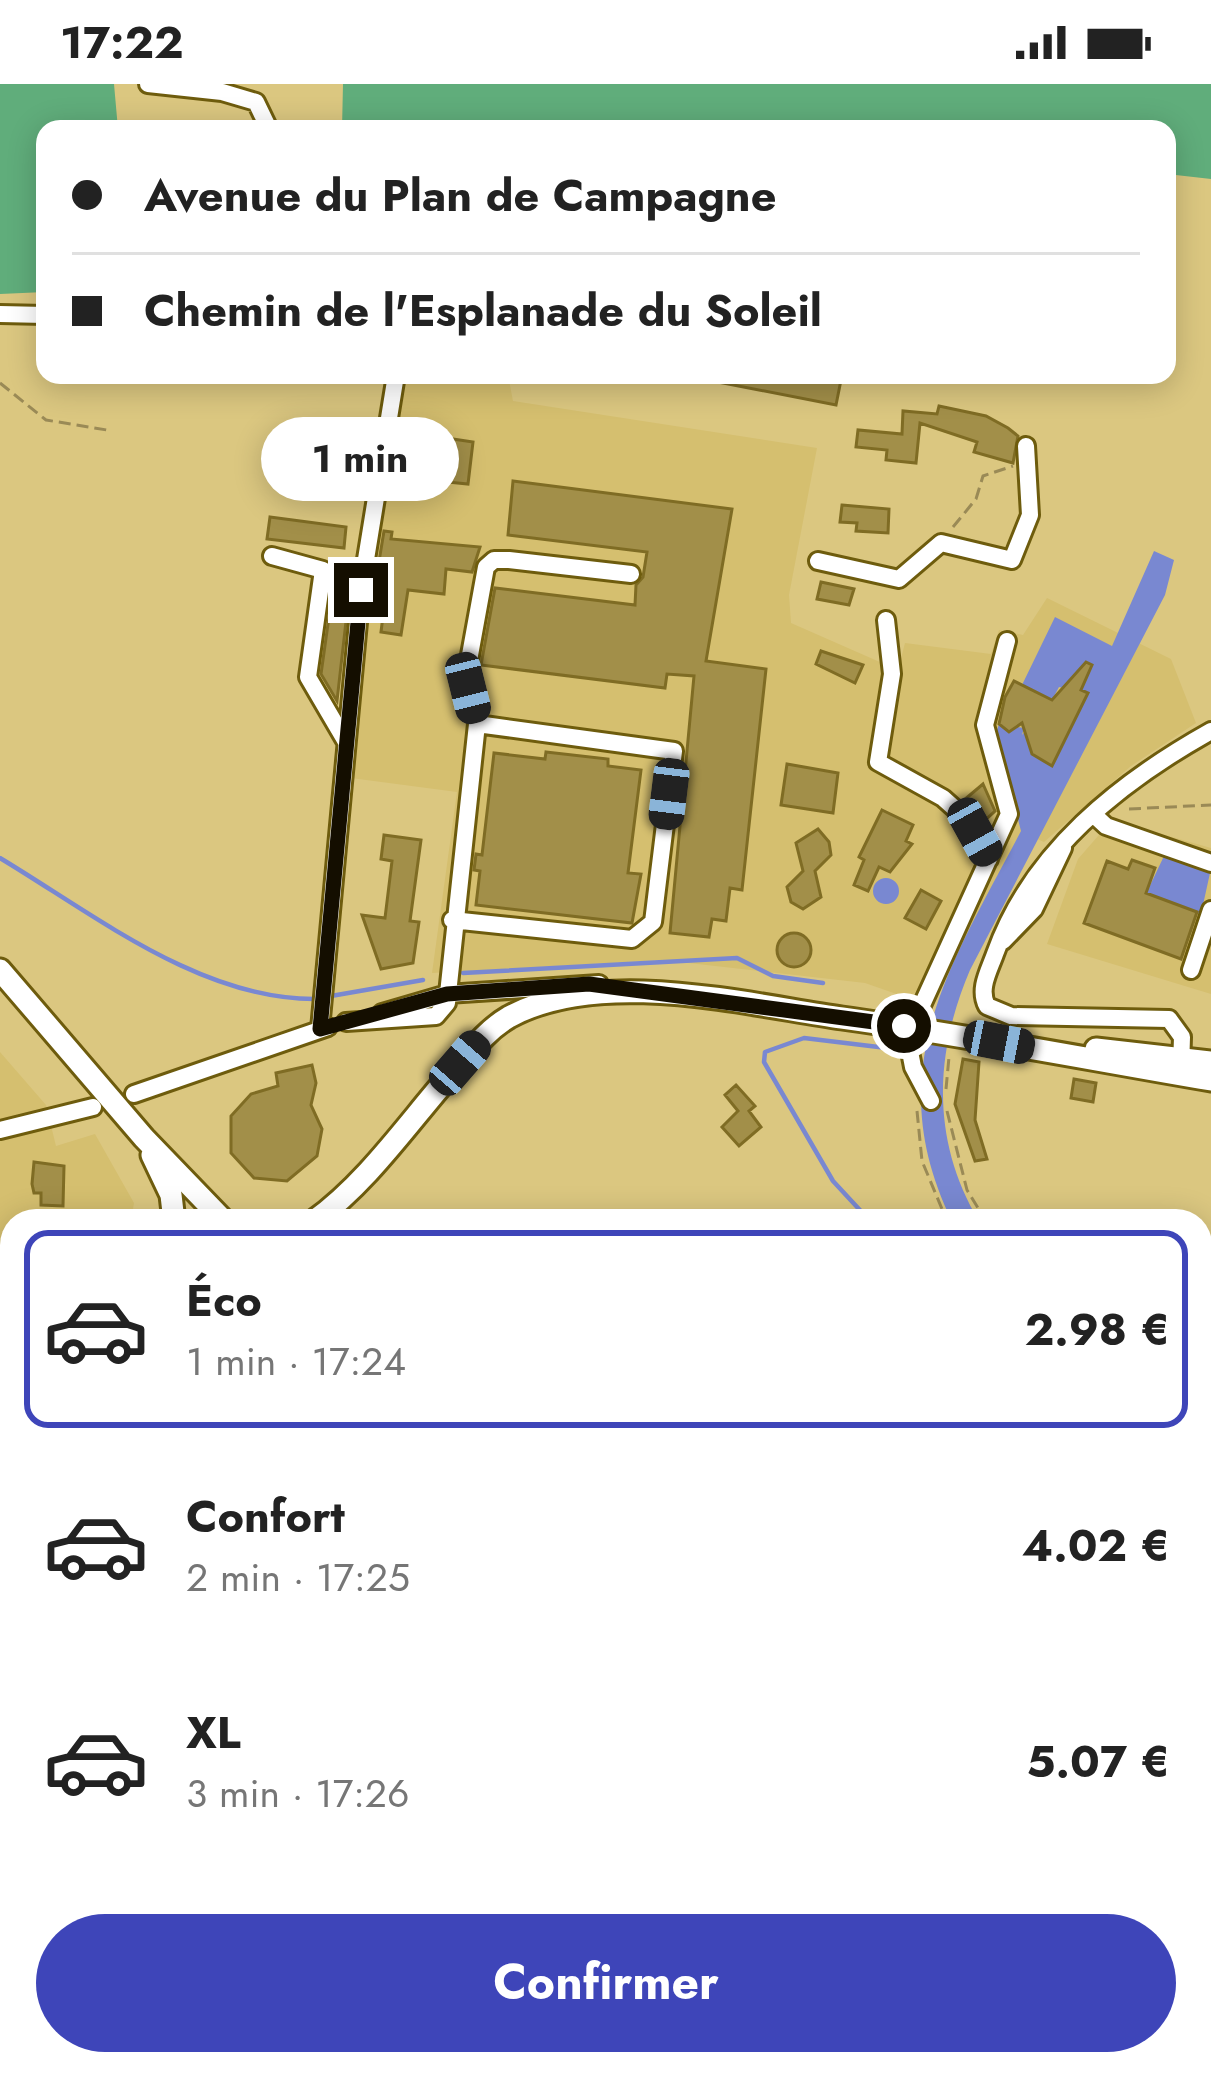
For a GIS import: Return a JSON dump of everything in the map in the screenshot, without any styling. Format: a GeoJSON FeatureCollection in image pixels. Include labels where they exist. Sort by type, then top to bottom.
{"type":"FeatureCollection","features":[{"type":"Feature","properties":{"kind":"main road"},"geometry":{"type":"LineString","coordinates":[[0,970],[144,1138],[212,1209]]}},
{"type":"Feature","properties":{"kind":"main road"},"geometry":{"type":"LineString","coordinates":[[327,1209],[354,1185],[487,1032],[508,1018],[580,995],[653,993],[1181,1066],[1211,1062]]}},
{"type":"Feature","properties":{"kind":"main road"},"geometry":{"type":"LineString","coordinates":[[1181,1066],[1211,1080]]}},
{"type":"Feature","properties":{"kind":"main road"},"geometry":{"type":"LineString","coordinates":[[144,1138],[172,1209]]}},
{"type":"Feature","properties":{"kind":"main road"},"geometry":{"type":"LineString","coordinates":[[340,1209],[354,1185]]}},
{"type":"Feature","properties":{"kind":"street"},"geometry":{"type":"LineString","coordinates":[[148,84],[222,92],[256,102],[265,120]]}},
{"type":"Feature","properties":{"kind":"street"},"geometry":{"type":"LineString","coordinates":[[0,314],[36,315]]}},
{"type":"Feature","properties":{"kind":"street"},"geometry":{"type":"LineString","coordinates":[[320,1029],[377,466],[394,384]]}},
{"type":"Feature","properties":{"kind":"street"},"geometry":{"type":"LineString","coordinates":[[818,561],[899,579],[916,569],[934,544],[1016,558],[1030,514],[1027,454]]}},
{"type":"Feature","properties":{"kind":"street"},"geometry":{"type":"LineString","coordinates":[[272,556],[323,571],[308,677],[346,742]]}},
{"type":"Feature","properties":{"kind":"street"},"geometry":{"type":"LineString","coordinates":[[134,1094],[320,1029],[346,1022],[436,1016],[445,1008],[477,724],[468,666],[486,567],[494,560],[509,560],[631,574]]}},
{"type":"Feature","properties":{"kind":"street"},"geometry":{"type":"LineString","coordinates":[[886,620],[892,674],[878,761],[943,797],[962,815],[989,859]]}},
{"type":"Feature","properties":{"kind":"street"},"geometry":{"type":"LineString","coordinates":[[931,1101],[913,1067],[913,1027],[1009,814],[985,725],[1007,641]]}},
{"type":"Feature","properties":{"kind":"street"},"geometry":{"type":"LineString","coordinates":[[452,920],[632,939],[653,922],[674,751],[477,724]]}},
{"type":"Feature","properties":{"kind":"street"},"geometry":{"type":"LineString","coordinates":[[1181,1066],[1180,1028],[1159,1016],[1011,1016],[992,1010],[982,990],[998,945],[1045,860],[1098,810],[1211,731]]}},
{"type":"Feature","properties":{"kind":"street"},"geometry":{"type":"LineString","coordinates":[[1098,810],[1106,826],[1211,863]]}},
{"type":"Feature","properties":{"kind":"street"},"geometry":{"type":"LineString","coordinates":[[1191,970],[1211,910]]}},
{"type":"Feature","properties":{"kind":"street"},"geometry":{"type":"LineString","coordinates":[[447,994],[589,984],[653,993]]}},
{"type":"Feature","properties":{"kind":"street"},"geometry":{"type":"LineString","coordinates":[[0,1130],[93,1107]]}},
{"type":"Feature","properties":{"kind":"path"},"geometry":{"type":"LineString","coordinates":[[0,383],[46,420],[107,430]]}},
{"type":"Feature","properties":{"kind":"path"},"geometry":{"type":"LineString","coordinates":[[934,544],[976,499],[982,476],[1027,454]]}},
{"type":"Feature","properties":{"kind":"path"},"geometry":{"type":"LineString","coordinates":[[1098,810],[1211,805]]}},
{"type":"Feature","properties":{"kind":"path"},"geometry":{"type":"LineString","coordinates":[[956,1034],[945,1097],[967,1190],[979,1209]]}},
{"type":"Feature","properties":{"kind":"path"},"geometry":{"type":"LineString","coordinates":[[913,1067],[922,1161],[942,1209]]}},
{"type":"Feature","properties":{"kind":"shaded area"},"geometry":{"type":"Polygon","coordinates":[[[388,384],[510,384],[513,401],[817,448],[789,595],[791,623],[898,670],[905,643],[991,654],[999,630],[1023,635],[1047,598],[1171,659],[1196,723],[1131,766],[1044,842],[1021,832],[945,977],[931,971],[924,989],[905,997],[865,983],[662,960],[432,973],[457,792],[351,778],[388,384]]]}},
{"type":"Feature","properties":{"kind":"shaded area"},"geometry":{"type":"Polygon","coordinates":[[[1112,820],[1211,848],[1211,994],[1047,944],[1078,859],[1112,820]]]}},
{"type":"Feature","properties":{"kind":"shaded area"},"geometry":{"type":"Polygon","coordinates":[[[0,1052],[46,1105],[56,1146],[95,1134],[134,1203],[133,1209],[0,1209],[0,1052]]]}},
{"type":"Feature","properties":{"kind":"green space"},"geometry":{"type":"Polygon","coordinates":[[[0,84],[114,84],[117,120],[36,120],[36,292],[0,294],[0,84]]]}},
{"type":"Feature","properties":{"kind":"green space"},"geometry":{"type":"Polygon","coordinates":[[[343,84],[1211,84],[1211,179],[1176,175],[1176,120],[342,120],[343,84]]]}},
{"type":"Feature","properties":{"kind":"water"},"geometry":{"type":"Polygon","coordinates":[[[1154,551],[1174,560],[1165,595],[970,970],[958,1002],[949,1033],[943,1097],[952,1160],[973,1209],[947,1209],[931,1166],[922,1115],[923,1066],[932,1019],[949,973],[1021,831],[996,733],[999,724],[1024,728],[1022,735],[1027,729],[1032,754],[1052,765],[1088,694],[1059,687],[1052,700],[1022,685],[1055,617],[1112,646],[1154,551]]]}},
{"type":"Feature","properties":{"kind":"water"},"geometry":{"type":"Polygon","coordinates":[[[1164,856],[1210,873],[1201,914],[1146,894],[1164,856]]]}},
{"type":"Feature","properties":{"kind":"water"},"geometry":{"type":"Polygon","coordinates":[[[886,878],[896,881],[896,901],[886,904],[876,901],[873,891],[876,881],[886,878]]]}},
{"type":"Feature","properties":{"kind":"building"},"geometry":{"type":"Polygon","coordinates":[[[728,384],[840,384],[836,405],[728,384]]]}},
{"type":"Feature","properties":{"kind":"building"},"geometry":{"type":"Polygon","coordinates":[[[939,406],[986,416],[1008,428],[1018,436],[1013,463],[974,452],[977,442],[920,423],[916,463],[886,460],[887,450],[856,447],[858,430],[902,434],[903,411],[937,414],[939,406]]]}},
{"type":"Feature","properties":{"kind":"building"},"geometry":{"type":"Polygon","coordinates":[[[453,439],[473,442],[468,484],[447,482],[453,439]]]}},
{"type":"Feature","properties":{"kind":"building"},"geometry":{"type":"Polygon","coordinates":[[[513,481],[732,509],[706,661],[766,669],[742,890],[730,888],[726,921],[712,919],[709,937],[670,933],[694,676],[667,674],[665,688],[481,665],[495,588],[635,605],[636,585],[643,577],[647,552],[508,535],[513,481]]]}},
{"type":"Feature","properties":{"kind":"building"},"geometry":{"type":"Polygon","coordinates":[[[842,505],[889,509],[888,533],[856,531],[857,523],[840,522],[842,505]]]}},
{"type":"Feature","properties":{"kind":"building"},"geometry":{"type":"Polygon","coordinates":[[[270,517],[346,527],[344,548],[267,539],[270,517]]]}},
{"type":"Feature","properties":{"kind":"building"},"geometry":{"type":"Polygon","coordinates":[[[384,531],[392,532],[391,539],[480,547],[472,572],[446,569],[444,594],[408,590],[401,635],[381,632],[384,608],[372,604],[384,531]]]}},
{"type":"Feature","properties":{"kind":"building"},"geometry":{"type":"Polygon","coordinates":[[[346,560],[353,560],[337,701],[321,674],[333,588],[345,590],[346,560]]]}},
{"type":"Feature","properties":{"kind":"building"},"geometry":{"type":"Polygon","coordinates":[[[821,582],[854,589],[849,605],[817,599],[821,582]]]}},
{"type":"Feature","properties":{"kind":"building"},"geometry":{"type":"Polygon","coordinates":[[[821,651],[863,665],[855,683],[816,664],[821,651]]]}},
{"type":"Feature","properties":{"kind":"building"},"geometry":{"type":"Polygon","coordinates":[[[1086,662],[1092,665],[1081,690],[1088,693],[1052,766],[1032,754],[1022,723],[1009,732],[999,724],[1005,697],[1014,681],[1052,700],[1086,662]]]}},
{"type":"Feature","properties":{"kind":"building"},"geometry":{"type":"Polygon","coordinates":[[[546,752],[608,759],[608,766],[641,770],[628,873],[641,874],[632,923],[476,905],[480,871],[474,870],[476,854],[482,855],[494,753],[545,759],[546,752]]]}},
{"type":"Feature","properties":{"kind":"building"},"geometry":{"type":"Polygon","coordinates":[[[787,764],[838,773],[833,813],[781,805],[787,764]]]}},
{"type":"Feature","properties":{"kind":"building"},"geometry":{"type":"Polygon","coordinates":[[[983,784],[995,811],[983,822],[964,800],[983,784]]]}},
{"type":"Feature","properties":{"kind":"building"},"geometry":{"type":"Polygon","coordinates":[[[882,810],[913,825],[906,841],[912,844],[890,872],[879,867],[868,891],[854,885],[864,860],[859,857],[882,810]]]}},
{"type":"Feature","properties":{"kind":"building"},"geometry":{"type":"Polygon","coordinates":[[[818,829],[829,842],[831,855],[815,871],[821,897],[803,909],[791,902],[787,887],[803,871],[796,843],[818,829]]]}},
{"type":"Feature","properties":{"kind":"building"},"geometry":{"type":"Polygon","coordinates":[[[384,835],[421,840],[410,921],[419,922],[413,963],[381,969],[362,915],[385,918],[392,861],[381,859],[384,835]]]}},
{"type":"Feature","properties":{"kind":"building"},"geometry":{"type":"Polygon","coordinates":[[[1132,860],[1155,868],[1146,893],[1197,912],[1181,959],[1084,923],[1107,861],[1128,869],[1132,860]]]}},
{"type":"Feature","properties":{"kind":"building"},"geometry":{"type":"Polygon","coordinates":[[[921,890],[941,901],[926,929],[905,918],[921,890]]]}},
{"type":"Feature","properties":{"kind":"building"},"geometry":{"type":"Polygon","coordinates":[[[794,933],[806,938],[811,950],[806,962],[794,967],[782,962],[777,950],[782,938],[794,933]]]}},
{"type":"Feature","properties":{"kind":"building"},"geometry":{"type":"Polygon","coordinates":[[[963,1059],[979,1062],[975,1120],[987,1159],[975,1161],[955,1104],[963,1059]]]}},
{"type":"Feature","properties":{"kind":"building"},"geometry":{"type":"Polygon","coordinates":[[[312,1065],[316,1083],[311,1105],[322,1129],[317,1156],[287,1181],[254,1178],[231,1153],[231,1116],[251,1094],[278,1086],[276,1073],[312,1065]]]}},
{"type":"Feature","properties":{"kind":"building"},"geometry":{"type":"Polygon","coordinates":[[[1074,1079],[1096,1083],[1093,1102],[1071,1098],[1074,1079]]]}},
{"type":"Feature","properties":{"kind":"building"},"geometry":{"type":"Polygon","coordinates":[[[736,1085],[755,1106],[749,1111],[761,1127],[739,1146],[722,1127],[738,1111],[725,1095],[736,1085]]]}},
{"type":"Feature","properties":{"kind":"building"},"geometry":{"type":"Polygon","coordinates":[[[34,1162],[64,1166],[63,1206],[41,1205],[41,1193],[34,1193],[32,1184],[34,1162]]]}},
{"type":"Feature","properties":{"kind":"waterway"},"geometry":{"type":"LineString","coordinates":[[0,858],[111,928],[191,970],[273,996],[316,999]]}},
{"type":"Feature","properties":{"kind":"waterway"},"geometry":{"type":"LineString","coordinates":[[463,973],[737,958],[773,976],[823,983]]}},
{"type":"Feature","properties":{"kind":"waterway"},"geometry":{"type":"LineString","coordinates":[[331,996],[423,980]]}},
{"type":"Feature","properties":{"kind":"waterway"},"geometry":{"type":"LineString","coordinates":[[859,1209],[833,1181],[764,1062],[765,1052],[804,1038],[895,1049]]}},
{"type":"Feature","properties":{"kind":"route"},"geometry":{"type":"LineString","coordinates":[[361,590],[320,1029],[447,994],[589,984],[904,1026]]}}]}
